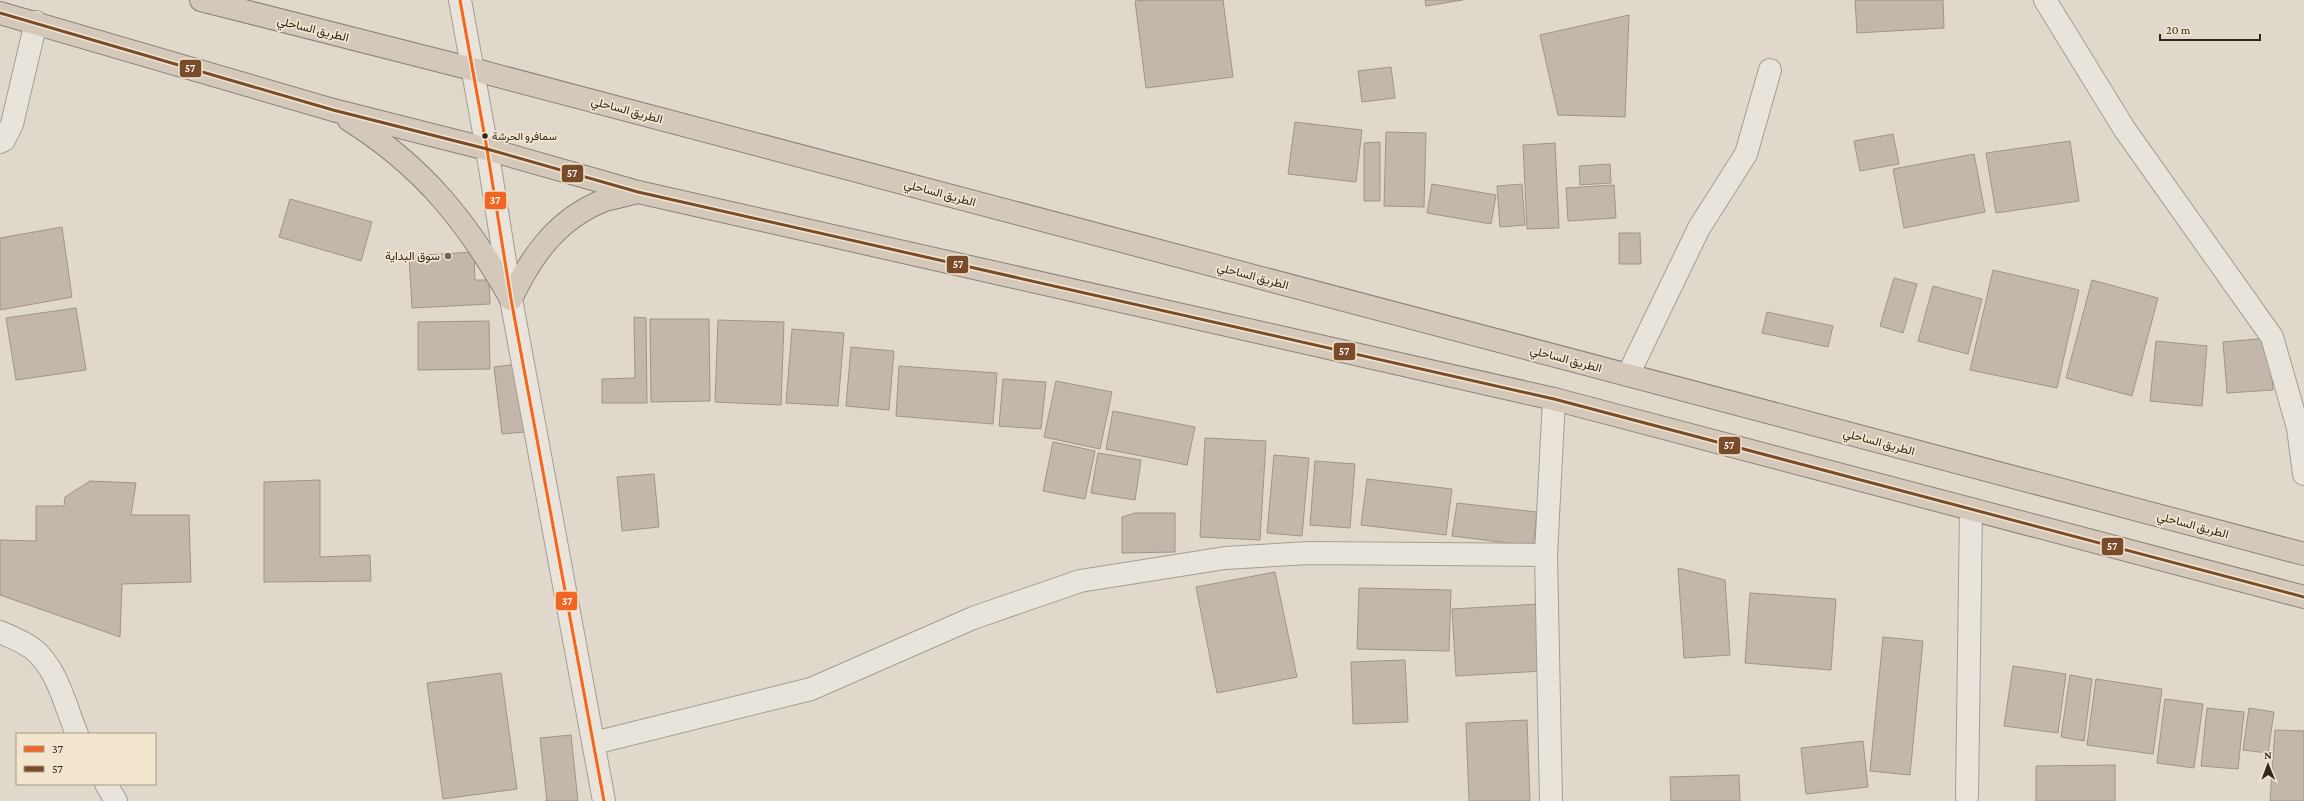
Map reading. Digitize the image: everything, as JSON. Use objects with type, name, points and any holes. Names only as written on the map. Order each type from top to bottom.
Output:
[{"type":"highway","name":"الطريق الساحلي","points":[[201,0],[472,69],[2304,554]]},
{"type":"highway","points":[[0,13],[36,22],[333,110],[487,149],[638,192],[1554,399],[2304,597]]},
{"type":"highway","points":[[333,110],[370,134],[405,160],[436,191],[465,225],[489,261],[511,300]]},
{"type":"highway","points":[[511,300],[525,268],[547,240],[563,226],[574,217],[604,201],[638,192]]},
{"type":"street","points":[[460,0],[487,149],[511,300],[604,801]]},
{"type":"street","points":[[2045,0],[2125,130],[2272,337],[2301,428],[2304,474]]},
{"type":"street","points":[[0,142],[4,140],[12,124],[36,22]]},
{"type":"street","points":[[1628,375],[1700,228],[1746,154],[1770,70]]},
{"type":"street","points":[[1550,801],[1546,555],[1554,399]]},
{"type":"street","points":[[1967,796],[1971,509]]},
{"type":"street","points":[[594,742],[811,689],[973,618],[1080,581],[1225,558],[1309,553],[1546,555]]},
{"type":"street","points":[[0,632],[32,648],[45,660],[57,681],[77,733]]},
{"type":"street","points":[[107,785],[116,801]]},
{"type":"building","points":[[1223,0],[1233,77],[1146,88],[1135,1]]},
{"type":"building","points":[[1425,0],[1463,0],[1426,6]]},
{"type":"building","points":[[1855,0],[1943,0],[1944,28],[1857,33]]},
{"type":"building","points":[[1629,15],[1625,117],[1558,115],[1540,35]]},
{"type":"building","points":[[1391,67],[1395,98],[1362,102],[1358,71]]},
{"type":"building","points":[[1295,122],[1362,130],[1356,182],[1288,174]]},
{"type":"building","points":[[1386,132],[1426,133],[1424,207],[1384,206]]},
{"type":"building","points":[[1893,134],[1899,164],[1860,171],[1854,141]]},
{"type":"building","points":[[2070,141],[2079,201],[1996,213],[1986,153]]},
{"type":"building","points":[[1380,142],[1380,201],[1364,201],[1364,143]]},
{"type":"building","points":[[1555,143],[1559,228],[1527,229],[1523,145]]},
{"type":"building","points":[[1974,154],[1985,212],[1904,228],[1893,169]]},
{"type":"building","points":[[1610,164],[1611,183],[1580,185],[1579,166]]},
{"type":"building","points":[[1432,184],[1496,195],[1491,224],[1427,213]]},
{"type":"building","points":[[1522,184],[1525,225],[1500,227],[1497,186]]},
{"type":"building","points":[[1614,185],[1616,218],[1568,221],[1566,188]]},
{"type":"building","points":[[290,199],[372,222],[361,261],[279,237]]},
{"type":"building","points":[[62,227],[72,297],[0,310],[0,238]]},
{"type":"building","points":[[1619,233],[1640,233],[1641,264],[1619,264]]},
{"type":"building","points":[[474,252],[475,280],[489,280],[490,304],[412,308],[409,256]]},
{"type":"building","points":[[1993,270],[2079,290],[2057,388],[1970,370]]},
{"type":"building","points":[[1894,278],[1917,284],[1903,333],[1880,326]]},
{"type":"building","points":[[2092,280],[2158,298],[2132,396],[2066,378]]},
{"type":"building","points":[[1933,286],[1982,299],[1968,354],[1918,341]]},
{"type":"building","points":[[76,308],[86,370],[16,380],[6,318]]},
{"type":"building","points":[[1767,312],[1833,326],[1828,347],[1762,333]]},
{"type":"building","points":[[634,317],[646,318],[647,403],[602,403],[602,379],[635,378]]},
{"type":"building","points":[[650,319],[709,319],[710,401],[651,402]]},
{"type":"building","points":[[718,320],[784,322],[781,405],[715,402]]},
{"type":"building","points":[[489,321],[490,369],[418,370],[418,322]]},
{"type":"building","points":[[792,329],[844,333],[838,406],[786,403]]},
{"type":"building","points":[[2269,338],[2273,390],[2227,393],[2223,342]]},
{"type":"building","points":[[2156,341],[2207,346],[2202,406],[2150,401]]},
{"type":"building","points":[[851,347],[894,351],[889,410],[846,406]]},
{"type":"building","points":[[518,364],[525,432],[502,434],[494,367]]},
{"type":"building","points":[[899,366],[997,373],[993,424],[896,416]]},
{"type":"building","points":[[1003,379],[1046,382],[1041,429],[999,426]]},
{"type":"building","points":[[1056,381],[1112,392],[1100,449],[1044,437]]},
{"type":"building","points":[[1113,411],[1195,427],[1187,465],[1106,449]]},
{"type":"building","points":[[1205,438],[1266,441],[1260,540],[1200,537]]},
{"type":"building","points":[[1053,442],[1095,451],[1085,499],[1043,491]]},
{"type":"building","points":[[1098,453],[1141,460],[1135,500],[1091,493]]},
{"type":"building","points":[[1274,455],[1309,458],[1302,536],[1267,533]]},
{"type":"building","points":[[1315,461],[1355,464],[1350,528],[1310,525]]},
{"type":"building","points":[[654,474],[659,527],[622,531],[617,477]]},
{"type":"building","points":[[1367,479],[1452,489],[1446,535],[1361,525]]},
{"type":"building","points":[[320,480],[320,557],[370,555],[371,581],[264,582],[264,482]]},
{"type":"building","points":[[90,481],[136,483],[131,515],[189,515],[191,582],[122,584],[120,637],[0,595],[0,540],[36,541],[36,506],[64,506],[65,497]]},
{"type":"building","points":[[1457,503],[1537,512],[1533,546],[1452,536]]},
{"type":"building","points":[[1135,513],[1175,513],[1175,552],[1122,553],[1122,517]]},
{"type":"building","points":[[1678,568],[1725,580],[1730,655],[1684,658]]},
{"type":"building","points":[[1275,572],[1297,677],[1217,693],[1196,587]]},
{"type":"building","points":[[1359,588],[1451,590],[1449,651],[1357,649]]},
{"type":"building","points":[[1750,593],[1836,599],[1831,670],[1745,663]]},
{"type":"building","points":[[1539,604],[1543,671],[1456,676],[1452,609]]},
{"type":"building","points":[[1883,637],[1923,641],[1910,775],[1870,771]]},
{"type":"building","points":[[1405,660],[1408,722],[1353,724],[1351,662]]},
{"type":"building","points":[[2013,666],[2066,674],[2058,733],[2004,726]]},
{"type":"building","points":[[501,673],[517,789],[443,799],[427,683]]},
{"type":"building","points":[[2070,675],[2092,679],[2084,741],[2061,737]]},
{"type":"building","points":[[2096,679],[2162,689],[2153,754],[2087,745]]},
{"type":"building","points":[[2165,699],[2203,704],[2194,768],[2157,763]]},
{"type":"building","points":[[2207,708],[2244,712],[2238,769],[2201,766]]},
{"type":"building","points":[[2249,708],[2274,712],[2268,753],[2243,750]]},
{"type":"building","points":[[1527,720],[1530,801],[1469,801],[1466,723]]},
{"type":"building","points":[[2275,730],[2304,731],[2304,801],[2270,801]]},
{"type":"building","points":[[571,735],[578,801],[547,801],[540,738]]},
{"type":"building","points":[[1863,741],[1868,787],[1806,794],[1801,748]]},
{"type":"building","points":[[2115,765],[2115,801],[2036,801],[2036,766]]},
{"type":"building","points":[[1739,775],[1740,801],[1671,801],[1670,777]]},
{"type":"transit line","name":"37","points":[[460,0],[487,149],[511,299],[604,801]]},
{"type":"transit line","name":"57","points":[[0,13],[333,110],[487,149],[638,192],[1554,399],[2304,597]]},
{"type":"place","name":"سمافرو الحرشة","points":[[485,136]]},
{"type":"place","name":"سوق البداية","points":[[448,256]]}]
